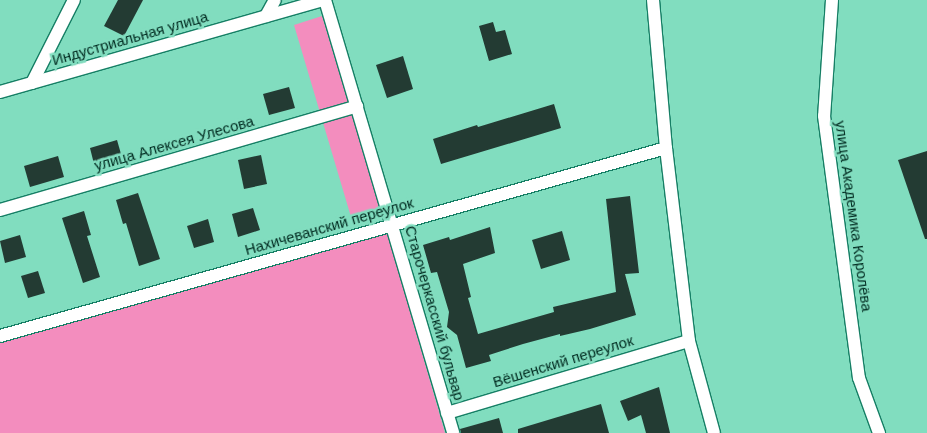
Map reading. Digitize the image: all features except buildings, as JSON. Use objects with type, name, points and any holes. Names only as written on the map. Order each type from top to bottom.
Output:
[{"type":"street","name":"Индустриальная улица","points":[[32,83],[74,0]]},
{"type":"street","points":[[266,16],[275,0]]},
{"type":"street","name":"Индустриальная улица","points":[[0,92],[324,0]]},
{"type":"street","name":"Старочеркасский бульвар","points":[[324,0],[453,433]]},
{"type":"street","points":[[652,0],[666,148],[689,341],[714,433]]},
{"type":"street","name":"улица Академика Королёва","points":[[832,0],[824,116],[859,378],[879,433]]},
{"type":"street","name":"улица Алексея Улесова","points":[[0,210],[357,106]]},
{"type":"street","name":"Нахичеванский переулок","points":[[0,336],[666,148]]},
{"type":"street","name":"Вёшенский переулок","points":[[447,413],[689,341]]},
{"type":"shaded area","points":[[322,16],[381,209],[351,217],[294,25]]},
{"type":"shaded area","points":[[387,232],[445,433],[0,433],[0,341]]}]
